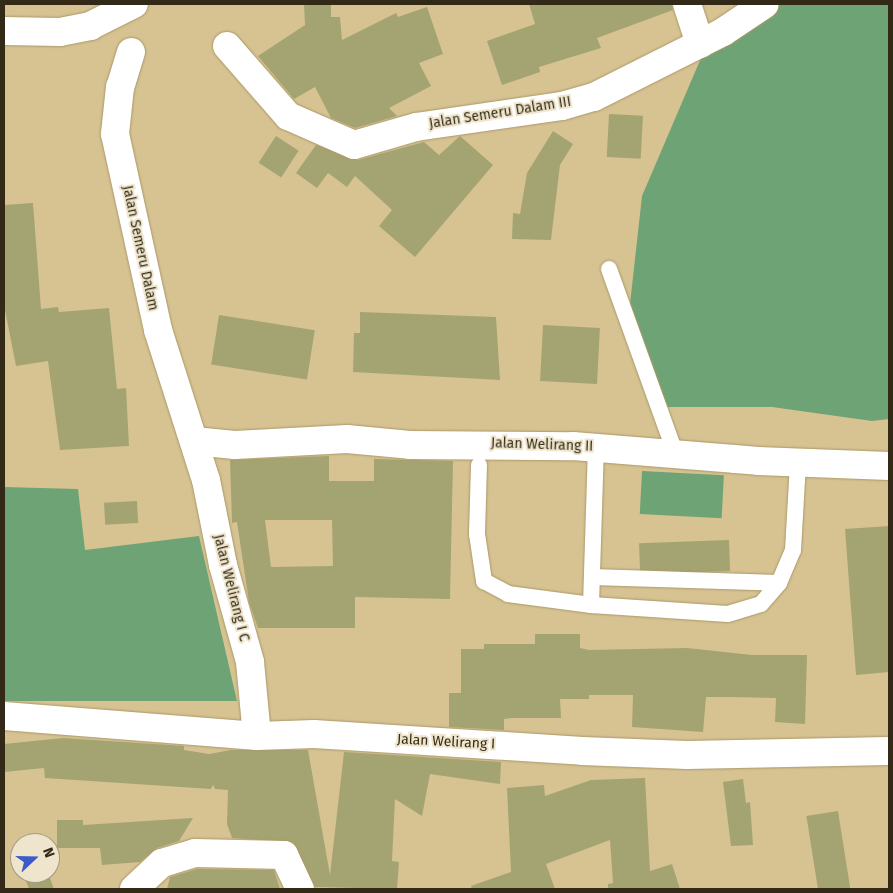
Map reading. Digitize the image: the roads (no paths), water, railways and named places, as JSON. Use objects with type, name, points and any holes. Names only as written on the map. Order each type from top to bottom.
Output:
[{"type":"street","points":[[688,4],[700,44]]},
{"type":"street","name":"Jalan Semeru Dalam III","points":[[227,46],[294,121],[354,145],[416,127],[562,106],[594,97],[700,44],[766,4]]},
{"type":"street","points":[[4,32],[60,32],[125,9]]},
{"type":"street","name":"Jalan Semeru Dalam","points":[[130,52],[117,102],[115,134],[158,330],[194,441]]},
{"type":"street","name":"Jalan Welirang II","points":[[194,441],[235,445],[347,439],[410,445],[596,447],[798,462],[889,466]]},
{"type":"street","name":"Jalan Welirang I C","points":[[194,441],[250,662],[257,736]]},
{"type":"street","name":"Jalan Welirang I","points":[[4,716],[257,736],[314,734],[687,755],[889,751]]},
{"type":"street","points":[[134,889],[162,863],[195,853],[284,855],[299,888]]},
{"type":"lane","points":[[609,269],[675,452]]},
{"type":"lane","points":[[591,605],[596,447]]},
{"type":"lane","points":[[479,465],[477,534],[484,581],[508,594],[591,605],[728,614],[761,604],[779,583],[794,550],[798,462]]},
{"type":"lane","points":[[592,577],[779,583]]}]
